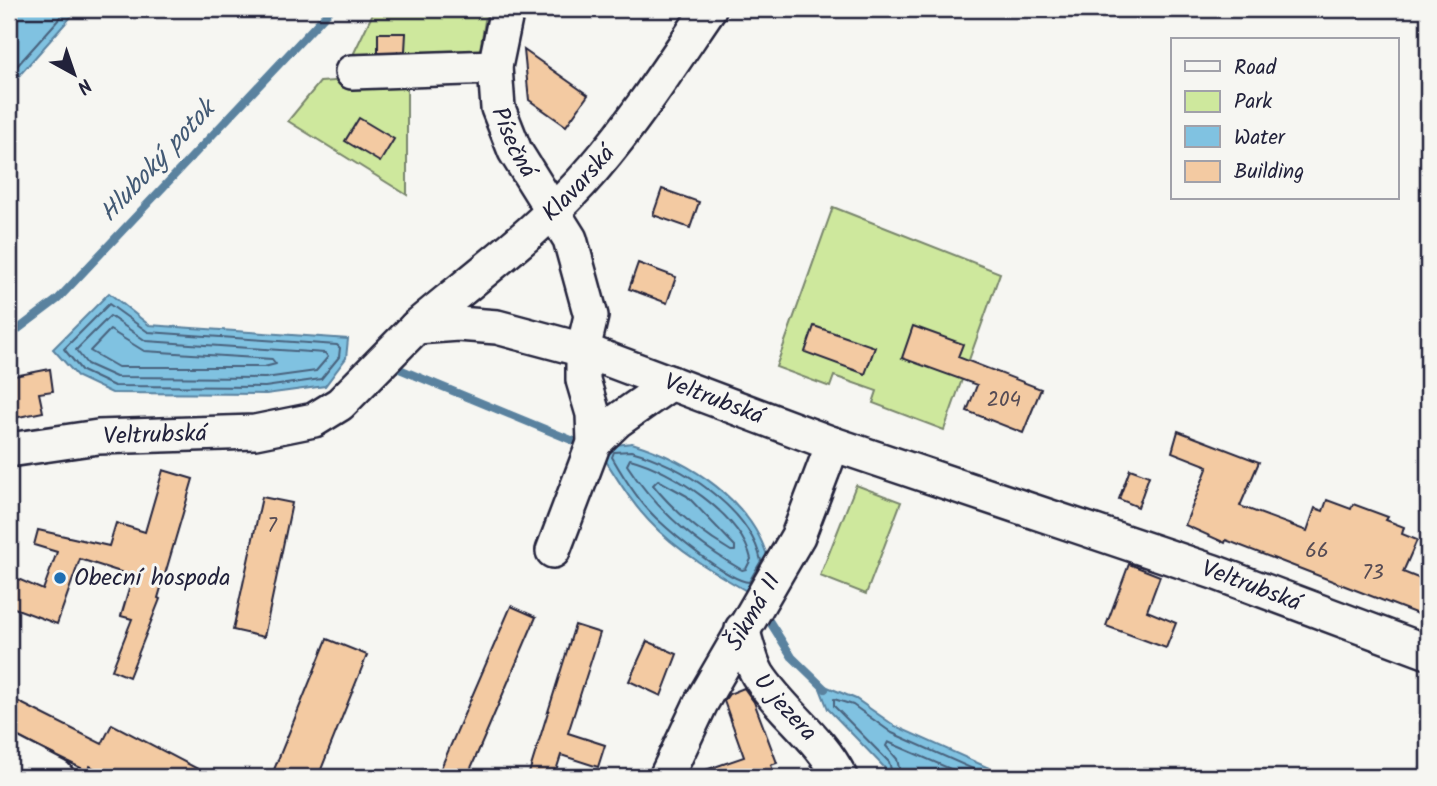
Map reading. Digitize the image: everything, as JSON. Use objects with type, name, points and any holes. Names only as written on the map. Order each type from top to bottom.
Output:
[{"type":"street","name":"Písečná","points":[[507,9],[495,67],[498,108],[511,140],[552,213],[570,239],[591,316],[583,350]]},
{"type":"street","name":"Klavarská","points":[[416,327],[552,213],[628,126],[709,9]]},
{"type":"street","points":[[352,72],[495,67]]},
{"type":"street","name":"Veltrubská","points":[[9,450],[98,437],[255,432],[314,420],[340,404],[416,327],[458,324],[497,327],[583,350],[833,444],[1214,572],[1428,652]]},
{"type":"street","points":[[553,551],[594,443],[593,414],[583,380],[583,350]]},
{"type":"street","points":[[594,443],[617,421],[671,383]]},
{"type":"street","name":"Šikmá II","points":[[666,777],[701,703],[798,536],[833,444]]},
{"type":"street","name":"U jezera","points":[[742,629],[756,672],[781,706],[824,752],[840,777]]},
{"type":"street","points":[[9,752],[57,777]]},
{"type":"green space","points":[[375,9],[487,9],[479,56],[352,57]]},
{"type":"green space","points":[[407,76],[407,195],[288,121],[320,82]]},
{"type":"green space","points":[[833,207],[1000,273],[944,430],[873,403],[877,391],[834,376],[830,387],[776,367]]},
{"type":"green space","points":[[856,485],[901,502],[866,594],[820,576]]},
{"type":"water","points":[[9,9],[78,9],[9,87]]},
{"type":"water","points":[[109,293],[149,325],[348,339],[346,358],[325,386],[266,394],[112,393],[78,377],[53,349]]},
{"type":"water","points":[[632,443],[697,472],[734,502],[749,520],[761,540],[769,562],[750,593],[684,552],[660,532],[636,505],[602,455],[608,446]]},
{"type":"water","points":[[818,683],[856,699],[895,726],[1009,777],[886,777],[884,767],[828,709]]},
{"type":"building","points":[[378,33],[406,33],[405,51],[378,52]]},
{"type":"building","points":[[524,50],[588,95],[566,126],[529,100]]},
{"type":"building","points":[[359,118],[394,139],[380,162],[345,141]]},
{"type":"building","points":[[662,189],[699,202],[690,228],[653,215]]},
{"type":"building","points":[[638,263],[676,277],[667,303],[629,289]]},
{"type":"building","points":[[814,326],[875,347],[865,374],[805,352]]},
{"type":"building","points":[[913,326],[963,344],[958,357],[1041,389],[1023,433],[967,411],[977,385],[902,358]]},
{"type":"building","points":[[50,369],[53,391],[39,393],[43,412],[9,419],[9,377]]},
{"type":"building","points":[[1178,431],[1259,462],[1240,506],[1307,531],[1315,508],[1323,511],[1327,500],[1351,509],[1353,504],[1388,517],[1386,520],[1404,527],[1402,534],[1417,540],[1403,572],[1428,582],[1428,618],[1226,540],[1225,543],[1185,525],[1208,466],[1172,452]]},
{"type":"building","points":[[1130,469],[1149,476],[1138,507],[1119,499]]},
{"type":"building","points":[[163,470],[193,479],[158,598],[160,599],[129,677],[112,670],[132,619],[121,616],[133,576],[80,559],[57,624],[9,606],[9,575],[43,590],[57,552],[34,545],[38,530],[109,546],[116,523],[145,532]]},
{"type":"building","points":[[262,497],[292,503],[264,637],[233,630]]},
{"type":"building","points":[[1129,564],[1160,576],[1147,611],[1176,623],[1166,648],[1106,626]]},
{"type":"building","points":[[511,606],[536,617],[478,752],[467,777],[437,777]]},
{"type":"building","points":[[575,625],[600,633],[568,733],[605,745],[598,767],[561,755],[554,777],[542,777],[529,773]]},
{"type":"building","points":[[327,639],[367,655],[318,777],[271,777]]},
{"type":"building","points":[[647,641],[677,654],[661,696],[629,681]]},
{"type":"building","points":[[744,688],[754,702],[777,763],[771,765],[775,777],[695,777],[694,774],[744,757],[724,701],[729,694]]},
{"type":"building","points":[[9,697],[102,744],[112,724],[213,777],[111,777],[90,766],[87,771],[9,733]]},
{"type":"waterway","name":"Hluboký potok","points":[[9,336],[58,299],[331,9]]},
{"type":"waterway","points":[[397,368],[581,444]]},
{"type":"waterway","points":[[768,619],[792,657],[825,689]]},
{"type":"place","name":"Obecní hospoda","points":[[60,578]]}]
